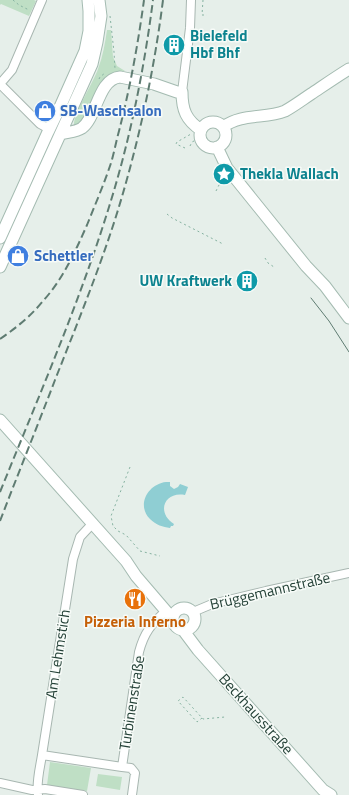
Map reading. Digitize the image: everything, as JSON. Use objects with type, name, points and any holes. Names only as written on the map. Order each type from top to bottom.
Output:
[{"type":"street","points":[[42,0],[12,70],[0,84],[40,124],[61,134],[76,131],[85,125],[103,90],[115,77],[154,84],[177,92],[182,92]]},
{"type":"street","points":[[0,238],[85,51],[89,31],[88,0]]},
{"type":"street","points":[[0,267],[92,64],[101,16],[99,0]]},
{"type":"street","points":[[191,0],[190,28],[182,92],[182,106],[190,121],[201,134],[202,141],[207,146],[217,147],[224,141],[225,136],[223,128],[216,122],[206,124],[201,134]]},
{"type":"street","points":[[223,128],[246,117],[284,111],[349,69]]},
{"type":"street","points":[[217,147],[227,168],[306,266],[328,290],[349,318]]},
{"type":"street","points":[[18,197],[23,201],[21,210],[23,215]]},
{"type":"street","points":[[0,420],[93,523],[126,561],[136,576],[171,613],[175,626],[178,629],[187,629],[194,624],[195,619],[193,612],[187,608],[171,613]]},
{"type":"street","name":"Am Lehmstich","points":[[38,793],[42,755],[73,559],[80,537],[93,523]]},
{"type":"street","name":"Brüggemannstraße","points":[[193,612],[204,606],[212,604],[349,573]]},
{"type":"street","name":"Turbinenstraße","points":[[132,795],[135,773],[131,768],[122,767],[141,644],[152,623],[171,613]]},
{"type":"street","name":"Beckhausstraße","points":[[187,629],[198,650],[323,790],[331,795]]},
{"type":"street","name":"Beckhausstraße","points":[[187,629],[195,635],[203,646],[328,785],[334,795]]},
{"type":"street","points":[[42,755],[122,767]]},
{"type":"street","points":[[0,783],[32,790],[38,793],[45,789],[83,795]]},
{"type":"path","points":[[13,0],[18,5],[36,14]]},
{"type":"path","points":[[203,0],[202,15],[207,15]]},
{"type":"path","points":[[109,10],[115,70]]},
{"type":"path","points":[[190,146],[192,142],[201,134]]},
{"type":"path","points":[[185,148],[176,144],[177,142],[201,134]]},
{"type":"path","points":[[216,191],[222,179]]},
{"type":"path","points":[[167,214],[223,244]]},
{"type":"path","points":[[265,258],[268,263],[274,267]]},
{"type":"path","points":[[130,467],[111,516],[113,526],[118,531],[126,535],[140,551],[160,556]]},
{"type":"path","points":[[202,718],[197,722],[178,701],[183,697],[202,718],[225,717]]},
{"type":"green space","points":[[0,0],[36,1],[29,16],[1,4],[0,5]]},
{"type":"green space","points":[[107,30],[111,30],[113,57],[117,66],[125,71],[121,71],[116,74],[86,119],[76,126],[74,125],[75,120],[80,106],[100,64]]},
{"type":"green space","points":[[50,762],[91,768],[87,791],[47,785]]},
{"type":"green space","points":[[98,774],[122,777],[120,790],[96,786]]},
{"type":"water","points":[[166,482],[170,482],[170,486],[174,489],[180,484],[188,487],[185,495],[172,496],[165,504],[165,514],[174,524],[170,528],[152,521],[144,508],[144,502],[149,491]]},
{"type":"tram line","points":[[311,298],[329,321],[349,352]]},
{"type":"railway","points":[[0,339],[28,317],[57,284],[87,225],[111,163],[130,82],[144,0]]},
{"type":"railway","points":[[0,492],[85,279],[117,182],[136,105],[153,0]]},
{"type":"railway","points":[[0,521],[88,296],[118,210],[133,158],[145,106],[163,0]]},
{"type":"place","name":"Bielefeld Hbf Bhf","points":[[174,45]]},
{"type":"place","name":"SB-Waschsalon","points":[[45,111]]},
{"type":"place","name":"Thekla Wallach","points":[[224,174]]},
{"type":"place","name":"Schettler","points":[[18,256]]},
{"type":"place","name":"UW Kraftwerk","points":[[247,281]]},
{"type":"place","name":"Pizzeria Inferno","points":[[135,599]]}]
